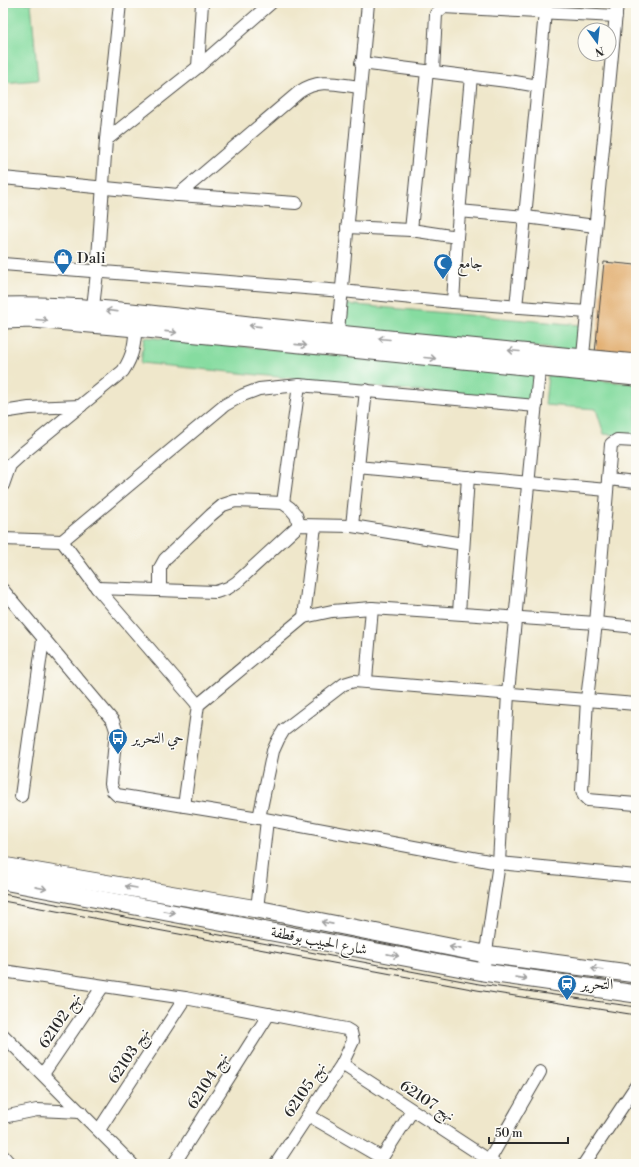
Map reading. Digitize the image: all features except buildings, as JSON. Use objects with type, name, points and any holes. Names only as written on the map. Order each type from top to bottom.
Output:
[{"type":"main road","points":[[3,306],[41,305],[92,316],[136,321],[582,365],[636,377]]},
{"type":"main road","points":[[3,320],[92,316]]},
{"type":"main road","points":[[582,365],[636,363]]},
{"type":"main road","name":"شارع الحبيب بوقطفة","points":[[3,866],[257,909],[485,954],[636,974]]},
{"type":"main road","name":"شارع الحبيب بوقطفة","points":[[3,881],[483,972],[636,994]]},
{"type":"street","points":[[92,316],[97,272],[106,140],[120,3]]},
{"type":"street","points":[[198,67],[202,3]]},
{"type":"street","points":[[106,140],[198,67],[271,3]]},
{"type":"street","points":[[337,341],[361,63],[368,3]]},
{"type":"street","points":[[582,365],[617,3]]},
{"type":"street","points":[[411,230],[436,14],[439,10],[444,7],[616,16]]},
{"type":"street","points":[[516,307],[545,12]]},
{"type":"street","points":[[361,63],[471,76],[538,86]]},
{"type":"street","points":[[454,302],[457,237],[471,76]]},
{"type":"street","points":[[178,195],[310,84],[321,82],[359,86]]},
{"type":"street","points":[[3,178],[178,195],[296,203]]},
{"type":"street","points":[[459,211],[526,217],[595,226]]},
{"type":"street","points":[[347,227],[411,230],[457,237]]},
{"type":"street","points":[[3,264],[587,312]]},
{"type":"street","points":[[3,485],[10,465],[124,371],[131,360],[135,347],[136,321]]},
{"type":"street","points":[[483,972],[499,863],[508,693],[540,361]]},
{"type":"street","points":[[3,539],[62,541],[226,405],[243,394],[259,389],[300,385],[536,406]]},
{"type":"street","points":[[283,503],[300,385]]},
{"type":"street","points":[[352,526],[366,390]]},
{"type":"street","points":[[3,412],[29,408],[81,406]]},
{"type":"street","points":[[636,441],[617,440],[611,444],[596,623],[586,699],[582,790],[584,796],[588,800],[636,804]]},
{"type":"street","points":[[357,467],[528,483],[608,484],[636,482]]},
{"type":"street","points":[[459,613],[468,477]]},
{"type":"street","points":[[160,589],[160,568],[165,558],[211,515],[224,505],[235,501],[283,503],[296,515],[299,525]]},
{"type":"street","points":[[97,588],[216,592],[228,588],[299,525],[352,526],[463,544]]},
{"type":"street","points":[[304,617],[315,526]]},
{"type":"street","points":[[62,541],[97,588],[198,704]]},
{"type":"street","points":[[3,590],[113,721],[116,730],[111,784],[113,791],[117,795],[263,819],[499,863],[636,876]]},
{"type":"street","points":[[184,806],[198,704],[304,617],[332,611],[372,608],[459,613],[636,627]]},
{"type":"street","points":[[366,680],[372,608]]},
{"type":"street","points":[[21,796],[44,640]]},
{"type":"street","points":[[257,909],[263,819],[273,751],[284,730],[344,684],[366,680],[636,704]]},
{"type":"street","points":[[3,971],[185,998],[269,1014]]},
{"type":"street","name":"نهج 62102","points":[[43,1074],[103,986]]},
{"type":"street","name":"نهج 62103","points":[[99,1130],[185,998]]},
{"type":"street","name":"نهج 62105","points":[[269,1014],[346,1029],[351,1032],[354,1041],[342,1064],[276,1164]]},
{"type":"street","name":"نهج 62104","points":[[174,1164],[269,1014]]},
{"type":"street","points":[[3,1035],[132,1164]]},
{"type":"street","name":"نهج 62107","points":[[342,1064],[490,1163]]},
{"type":"street","points":[[490,1163],[540,1072]]},
{"type":"street","points":[[584,1164],[636,1086]]},
{"type":"street","points":[[3,1117],[37,1110],[81,1112]]},
{"type":"street","points":[[308,1114],[380,1161],[412,1111]]},
{"type":"street","points":[[3,1156],[10,1164]]},
{"type":"green space","points":[[3,3],[31,3],[38,80],[3,83]]},
{"type":"green space","points":[[345,304],[580,325],[577,351],[343,330]]},
{"type":"green space","points":[[144,337],[534,374],[533,403],[141,363]]},
{"type":"green space","points":[[548,375],[636,384],[636,437],[604,434],[596,409],[545,405]]},
{"type":"tram line","points":[[3,894],[479,984],[636,1007]]},
{"type":"tram line","points":[[3,901],[477,990],[636,1015]]},
{"type":"place","name":"Dali","points":[[63,275]]},
{"type":"place","name":"جامع","points":[[443,280]]},
{"type":"place","name":"حي التحرير","points":[[118,755]]},
{"type":"place","name":"التحرير","points":[[567,1001]]}]
